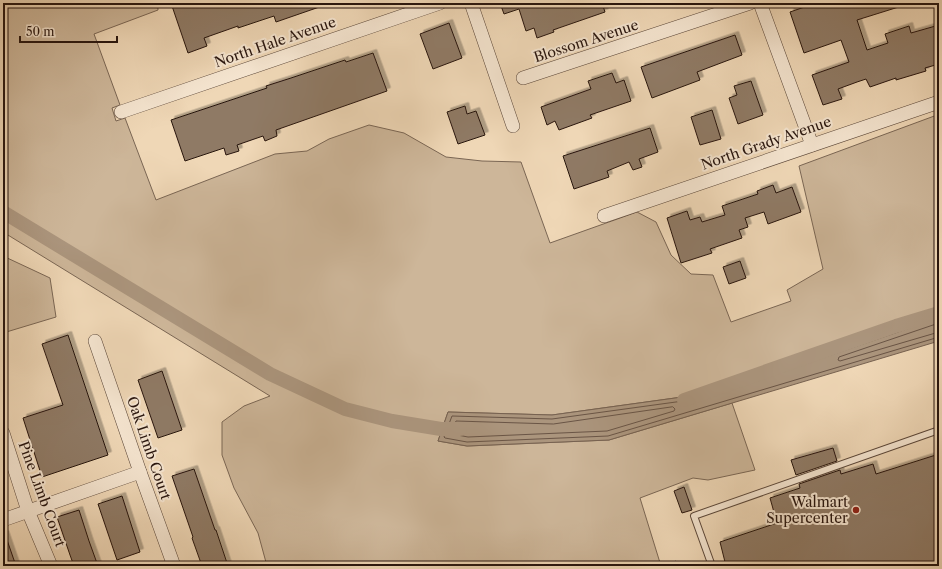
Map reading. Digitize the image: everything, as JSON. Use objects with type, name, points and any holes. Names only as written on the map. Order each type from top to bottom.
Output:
[{"type":"street","name":"North Hale Avenue","points":[[121,112],[440,3]]},
{"type":"street","points":[[470,3],[513,126]]},
{"type":"street","name":"Blossom Avenue","points":[[523,78],[750,3]]},
{"type":"street","points":[[760,3],[812,145]]},
{"type":"street","name":"North Grady Avenue","points":[[604,216],[939,102]]},
{"type":"street","name":"Oak Limb Court","points":[[95,340],[174,566]]},
{"type":"street","name":"Pine Limb Court","points":[[3,433],[28,511],[51,566]]},
{"type":"street","points":[[3,520],[140,472]]},
{"type":"lane","points":[[712,566],[694,516],[939,430]]},
{"type":"shaded area","points":[[3,3],[141,3],[158,8],[158,10],[94,34],[120,105],[112,108],[116,121],[125,118],[156,200],[275,154],[307,151],[329,139],[369,125],[404,133],[446,157],[482,161],[521,162],[550,243],[637,212],[656,222],[671,255],[691,274],[713,275],[731,322],[791,301],[787,290],[823,269],[799,166],[937,115],[939,123],[939,313],[704,394],[552,415],[448,412],[438,441],[467,446],[609,440],[732,403],[755,470],[708,480],[693,478],[640,498],[661,566],[267,566],[258,533],[234,488],[222,455],[222,422],[244,406],[270,396],[3,232]]},
{"type":"shaded area","points":[[3,256],[50,278],[56,317],[3,333]]},
{"type":"shaded area","points":[[676,561],[678,566],[661,566]]},
{"type":"water","points":[[939,313],[939,341],[609,440],[467,446],[438,441],[448,412],[552,415],[704,394]]},
{"type":"building","points":[[171,3],[182,3],[183,6],[192,3],[328,4],[276,22],[274,16],[238,28],[238,26],[204,38],[207,46],[188,53]]},
{"type":"building","points":[[500,3],[602,3],[605,12],[553,30],[554,32],[537,38],[534,28],[526,31],[519,9],[504,14]]},
{"type":"building","points":[[816,3],[817,6],[827,3],[904,3],[905,5],[857,20],[867,50],[888,43],[885,34],[909,26],[911,33],[939,25],[939,64],[925,68],[926,71],[896,80],[896,78],[870,87],[866,79],[857,82],[838,89],[842,99],[823,105],[812,75],[849,62],[841,40],[804,53],[790,12]]},
{"type":"building","points":[[449,23],[462,58],[433,69],[420,34]]},
{"type":"building","points":[[735,35],[742,55],[697,72],[700,80],[652,98],[641,67]]},
{"type":"building","points":[[373,53],[387,91],[276,130],[277,136],[265,141],[263,136],[237,145],[239,151],[226,155],[224,148],[185,161],[171,120],[267,88],[266,86],[345,60],[346,62]]},
{"type":"building","points":[[612,73],[616,83],[624,80],[631,101],[590,115],[592,118],[559,130],[555,121],[547,125],[541,107],[591,89],[588,81]]},
{"type":"building","points":[[751,81],[763,115],[738,124],[729,98],[737,95],[734,86]]},
{"type":"building","points":[[465,106],[467,114],[476,111],[485,135],[458,144],[447,112]]},
{"type":"building","points":[[712,110],[721,139],[700,145],[691,117]]},
{"type":"building","points":[[650,128],[658,152],[639,159],[642,167],[633,170],[629,162],[607,171],[609,177],[574,189],[563,156]]},
{"type":"building","points":[[773,185],[776,193],[792,187],[801,212],[768,224],[764,212],[745,218],[748,227],[739,230],[742,238],[710,249],[712,253],[681,263],[667,218],[687,211],[690,220],[700,217],[702,222],[725,215],[722,206],[758,194],[757,191]]},
{"type":"building","points":[[740,261],[746,278],[729,284],[723,267]]},
{"type":"building","points":[[68,335],[108,455],[42,477],[23,418],[63,405],[42,344]]},
{"type":"building","points":[[162,371],[182,430],[158,438],[138,380]]},
{"type":"building","points":[[833,448],[837,461],[796,475],[791,460]]},
{"type":"building","name":"Walmart Supercenter","points":[[939,454],[939,566],[726,566],[720,542],[777,523],[770,498],[800,488],[799,484],[840,470],[841,474],[873,464],[876,474]]},
{"type":"building","points":[[194,469],[228,566],[202,566],[192,538],[193,537],[172,476]]},
{"type":"building","points":[[684,487],[692,510],[682,513],[674,491]]},
{"type":"building","points":[[122,496],[140,552],[117,560],[98,504]]},
{"type":"building","points":[[79,510],[98,566],[74,566],[57,517]]},
{"type":"building","points":[[3,534],[5,534],[16,566],[3,566]]},
{"type":"waterway","points":[[3,212],[270,374],[345,409],[392,421],[441,429],[460,429]]},
{"type":"waterway","points":[[684,400],[896,326],[939,313]]},
{"type":"place","name":"Walmart Supercenter","points":[[856,510]]}]
